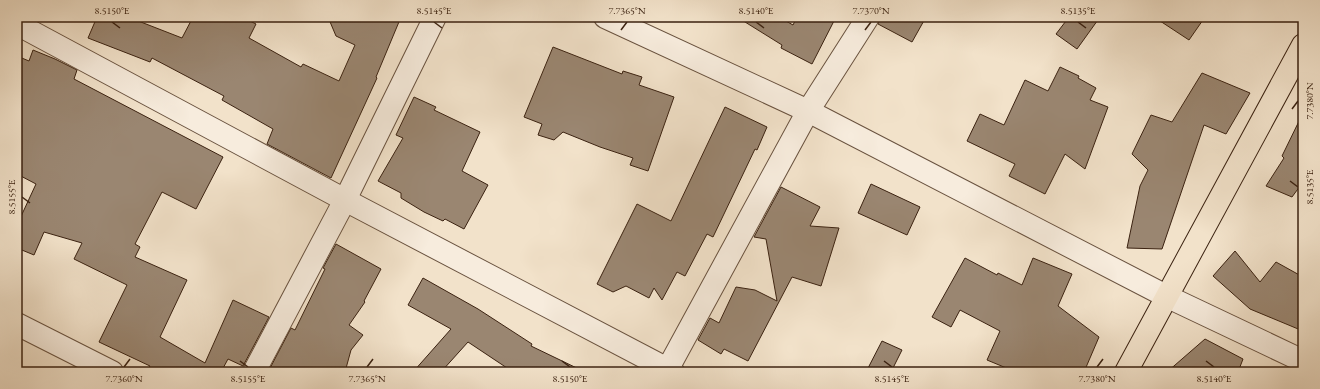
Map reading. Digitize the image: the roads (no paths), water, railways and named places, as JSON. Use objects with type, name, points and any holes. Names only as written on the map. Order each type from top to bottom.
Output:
[{"type":"main road","points":[[1126,372],[1303,45]]},
{"type":"street","points":[[254,372],[345,200],[435,17]]},
{"type":"street","points":[[606,17],[808,111],[1166,296],[1303,361]]},
{"type":"street","points":[[17,24],[345,200],[669,371],[808,111],[868,17]]},
{"type":"street","points":[[17,324],[112,372]]}]
